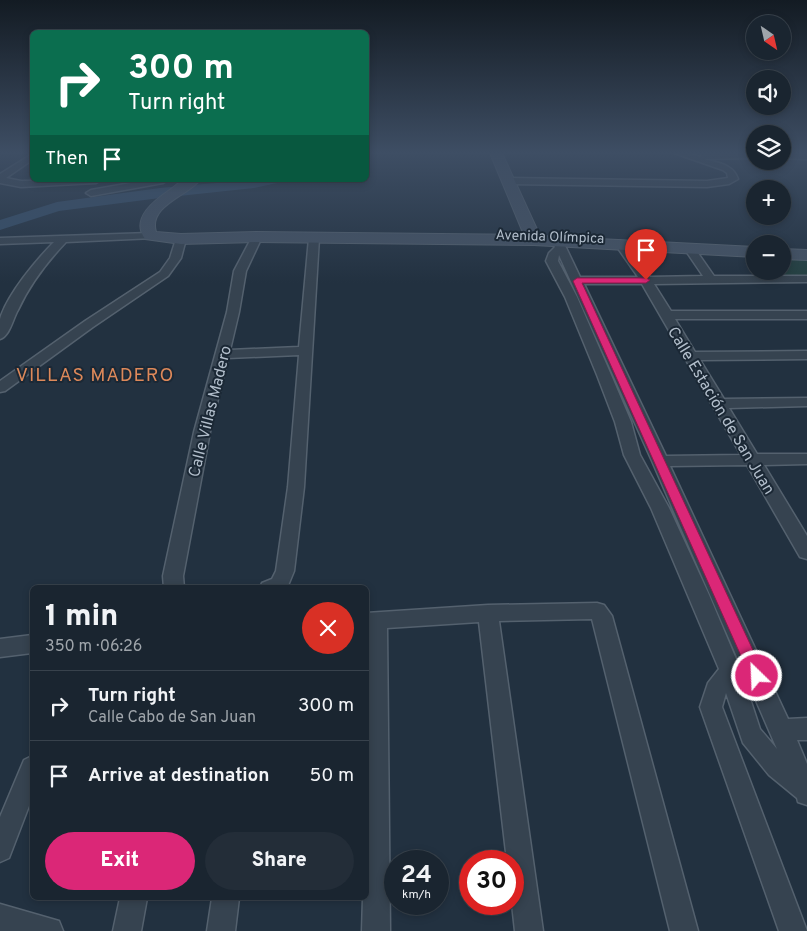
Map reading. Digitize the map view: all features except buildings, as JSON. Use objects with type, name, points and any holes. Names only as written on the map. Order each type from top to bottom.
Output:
[{"type":"street","points":[[0,241],[150,236],[146,224],[155,206],[168,196]]},
{"type":"street","points":[[516,196],[533,237]]},
{"type":"street","name":"Avenida Olímpica","points":[[150,236],[181,239],[256,237],[533,237],[558,241],[746,251]]},
{"type":"street","name":"Calle Villas Madero","points":[[174,585],[173,576],[202,432],[233,312],[240,270],[256,237]]},
{"type":"street","points":[[276,585],[279,584],[285,571],[296,487],[314,238]]},
{"type":"street","points":[[0,335],[6,311],[41,261],[63,239]]},
{"type":"street","points":[[0,388],[89,324],[164,274],[180,251],[181,239]]},
{"type":"street","points":[[558,241],[660,461],[781,730],[806,791]]},
{"type":"street","points":[[558,241],[552,261],[571,297],[607,383],[623,422],[632,455],[660,508],[730,671],[751,735],[777,767],[806,791]]},
{"type":"street","name":"Avenida Olímpica","points":[[558,241],[746,246]]},
{"type":"street","name":"Calle Estación de San Juan","points":[[620,244],[646,280],[752,460],[800,530],[807,552]]},
{"type":"street","points":[[689,248],[711,280]]},
{"type":"street","points":[[791,249],[807,250]]},
{"type":"street","points":[[791,254],[807,255]]},
{"type":"street","points":[[577,281],[711,280],[746,277]]},
{"type":"street","points":[[791,277],[807,279]]},
{"type":"street","points":[[665,315],[807,315]]},
{"type":"street","points":[[223,354],[307,351]]},
{"type":"street","points":[[690,356],[807,355]]},
{"type":"street","points":[[719,404],[807,402]]},
{"type":"street","points":[[660,461],[807,459]]},
{"type":"street","points":[[376,931],[372,621],[488,613],[590,610],[597,611],[602,616],[684,931]]},
{"type":"street","points":[[488,613],[529,931]]},
{"type":"street","points":[[0,648],[30,644]]},
{"type":"street","points":[[730,671],[716,690],[711,707],[793,931]]},
{"type":"street","points":[[781,730],[807,729]]},
{"type":"street","points":[[0,849],[30,773]]},
{"type":"street","points":[[127,931],[134,900]]},
{"type":"street","points":[[221,931],[226,900]]},
{"type":"street","points":[[0,918],[49,931]]},
{"type":"green space","points":[[791,256],[807,257],[807,278],[791,277]]},
{"type":"waterway","points":[[0,225],[57,207],[135,196]]},
{"type":"district","name":"VILLAS MADERO","points":[[95,374]]},
{"type":"route","points":[[646,280],[577,281],[757,676]]}]
